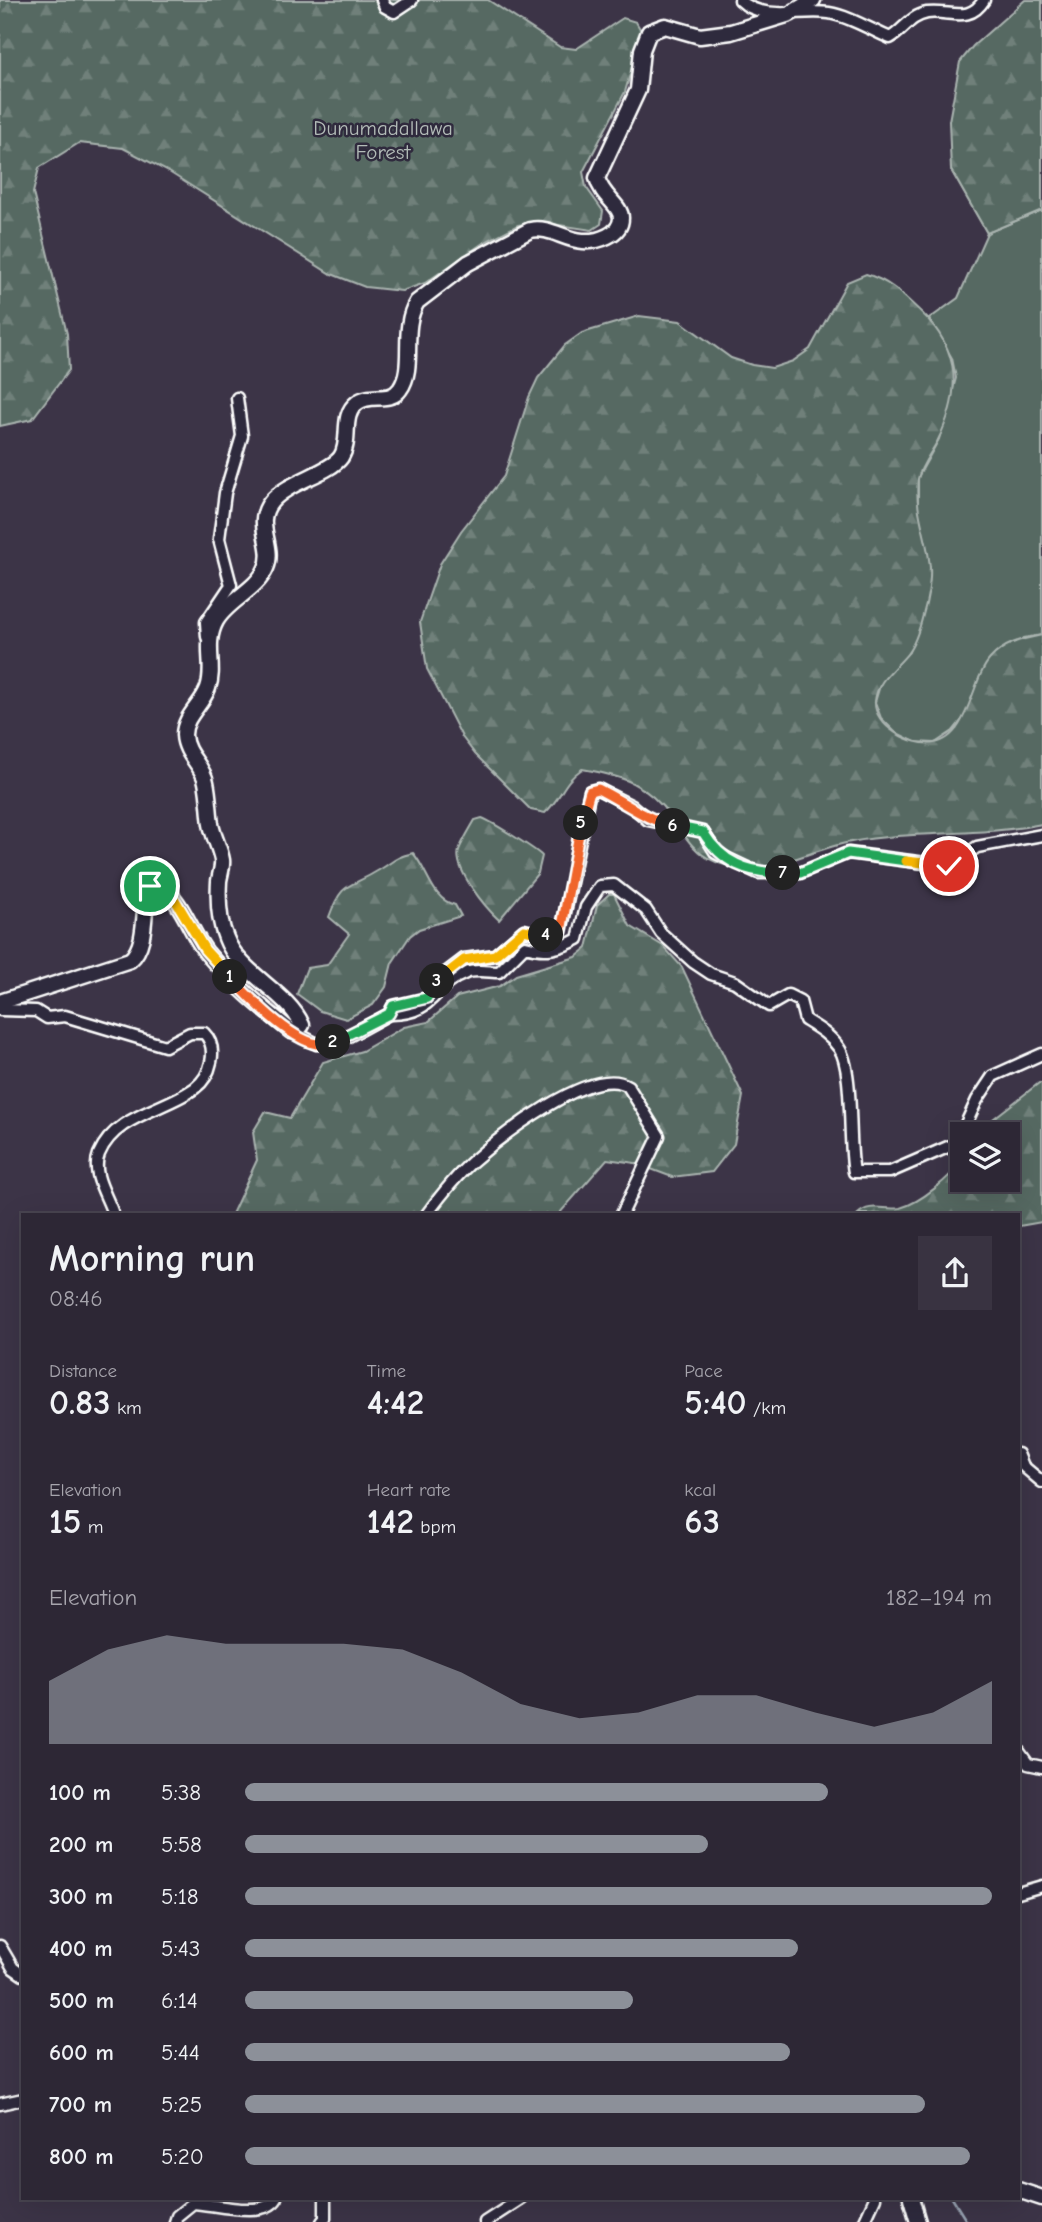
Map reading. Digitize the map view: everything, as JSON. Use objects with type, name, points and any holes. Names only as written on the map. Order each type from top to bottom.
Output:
[{"type":"street","points":[[382,0],[385,7],[394,12],[412,0]]},
{"type":"street","points":[[740,0],[749,8],[790,14],[831,13],[890,38],[900,32],[908,21],[928,13],[960,16],[978,10],[984,0]]},
{"type":"street","points":[[208,641],[216,619],[265,572],[269,561],[262,525],[270,503],[283,491],[340,459],[345,449],[349,412],[355,404],[364,398],[391,397],[403,384],[408,327],[417,302],[468,263],[530,230],[541,228],[583,241],[610,236],[618,229],[621,220],[619,208],[601,192],[597,178],[638,90],[642,50],[649,33],[665,26],[700,36],[731,32],[790,14],[813,0]]},
{"type":"street","points":[[237,398],[242,436],[225,493],[219,539],[231,585],[206,622],[208,688],[188,719],[184,734],[187,751],[206,779],[211,827],[222,861],[220,908],[226,939],[236,955],[300,1019],[302,1025],[298,1030],[291,1031]]},
{"type":"street","points":[[389,1014],[393,1006],[427,998],[439,978],[464,960],[495,955],[524,930],[545,935],[561,932],[590,791],[598,789],[632,806],[648,820],[703,832],[716,853],[758,873],[800,873],[848,853],[949,866],[977,847],[1042,835]]},
{"type":"street","points":[[0,1002],[130,960],[138,953],[141,944],[147,891],[150,886],[160,885],[178,904],[205,950],[251,999],[291,1031],[317,1044],[340,1041],[389,1014],[400,1014],[427,1006],[443,987],[467,972],[499,972],[525,946],[538,950],[562,948],[579,939],[586,907],[600,886],[614,885],[646,910],[661,933],[693,962],[711,974],[735,982],[769,1006],[788,995],[800,1001],[805,1020],[834,1042],[840,1050],[846,1070],[854,1172],[890,1172],[957,1143],[977,1100],[993,1076],[1042,1054]]},
{"type":"street","points":[[0,1010],[36,1010],[47,1018],[65,1016],[165,1046],[190,1033],[204,1033],[211,1040],[213,1051],[205,1080],[193,1090],[122,1126],[99,1153],[96,1172],[113,1213]]},
{"type":"street","points":[[428,1213],[447,1187],[473,1160],[520,1125],[573,1091],[622,1082],[635,1097],[659,1136],[622,1213]]},
{"type":"street","points":[[1020,1459],[1023,1466],[1042,1482]]},
{"type":"street","points":[[1020,1753],[1028,1764],[1042,1767]]},
{"type":"street","points":[[1020,1892],[1042,1886]]},
{"type":"street","points":[[0,1946],[13,1968],[21,1974]]},
{"type":"street","points":[[0,2104],[21,2099]]},
{"type":"street","points":[[1020,2191],[1042,2198]]},
{"type":"street","points":[[176,2222],[177,2216],[194,2203],[244,2209],[266,2207],[275,2200]]},
{"type":"street","points":[[322,2222],[325,2218],[325,2200]]},
{"type":"street","points":[[485,2222],[519,2200]]},
{"type":"street","points":[[864,2222],[874,2200]]},
{"type":"street","points":[[912,2200],[919,2217],[918,2222]]},
{"type":"green space","name":"Dunumadallawa Forest","points":[[0,0],[488,0],[560,47],[576,49],[623,18],[636,22],[642,32],[625,92],[583,172],[586,187],[603,211],[601,224],[592,230],[539,222],[518,225],[483,243],[425,283],[402,291],[365,287],[329,273],[169,172],[123,148],[79,143],[39,168],[33,193],[67,334],[69,370],[32,419],[0,426]]},
{"type":"green space","points":[[1025,0],[1042,0],[1042,210],[987,233],[951,170],[949,121],[960,62],[973,46]]},
{"type":"green space","points":[[1042,210],[1042,635],[1024,638],[980,676],[966,715],[953,731],[935,743],[915,742],[895,732],[881,718],[875,702],[881,682],[909,652],[930,568],[918,518],[918,477],[939,439],[956,378],[952,358],[929,319],[958,298],[987,233]]},
{"type":"green space","points":[[866,274],[896,289],[921,312],[944,342],[953,374],[953,390],[945,424],[918,479],[918,503],[930,568],[926,604],[919,630],[907,654],[879,687],[875,701],[876,710],[887,726],[905,738],[925,743],[946,739],[962,720],[990,659],[1007,645],[1042,635],[1042,824],[994,831],[875,838],[839,845],[766,867],[748,869],[716,862],[700,853],[653,797],[622,778],[582,769],[570,779],[545,813],[531,810],[475,754],[462,737],[427,669],[420,622],[440,564],[461,531],[504,476],[529,397],[538,378],[565,345],[582,333],[639,316],[680,321],[731,358],[772,368],[793,361],[810,349],[847,282]]},
{"type":"green space","points":[[482,818],[542,856],[538,873],[499,920],[472,888],[458,858],[459,850],[475,820]]},
{"type":"green space","points":[[413,853],[436,891],[447,902],[455,905],[461,916],[419,929],[410,936],[392,963],[386,987],[373,1005],[346,1019],[320,1011],[297,994],[307,968],[327,965],[349,934],[329,917],[338,896],[348,886],[398,858]]},
{"type":"green space","points":[[609,894],[614,894],[630,926],[663,946],[682,967],[743,1096],[734,1144],[712,1172],[672,1177],[635,1163],[607,1159],[560,1213],[232,1213],[257,1160],[253,1132],[265,1112],[290,1118],[323,1062],[362,1051],[404,1027],[428,1022],[457,997],[500,986],[516,975],[576,957],[587,948],[597,905]]},
{"type":"green space","points":[[1042,1083],[1042,1222],[1020,1226],[1020,1213],[859,1213],[868,1208],[900,1208],[917,1201],[950,1174],[950,1192],[1020,1192],[1020,1122],[989,1122]]},
{"type":"waterway","points":[[953,2200],[967,2222]]},
{"type":"route","points":[[150,886],[160,885],[171,893],[205,950],[251,999],[291,1031],[317,1044],[340,1041],[389,1014],[393,1006],[427,998],[439,978],[464,960],[495,955],[524,930],[545,935],[557,935],[561,932],[586,798],[590,791],[598,789],[632,806],[648,820],[703,832],[716,853],[758,873],[800,873],[848,853],[949,866]]}]
